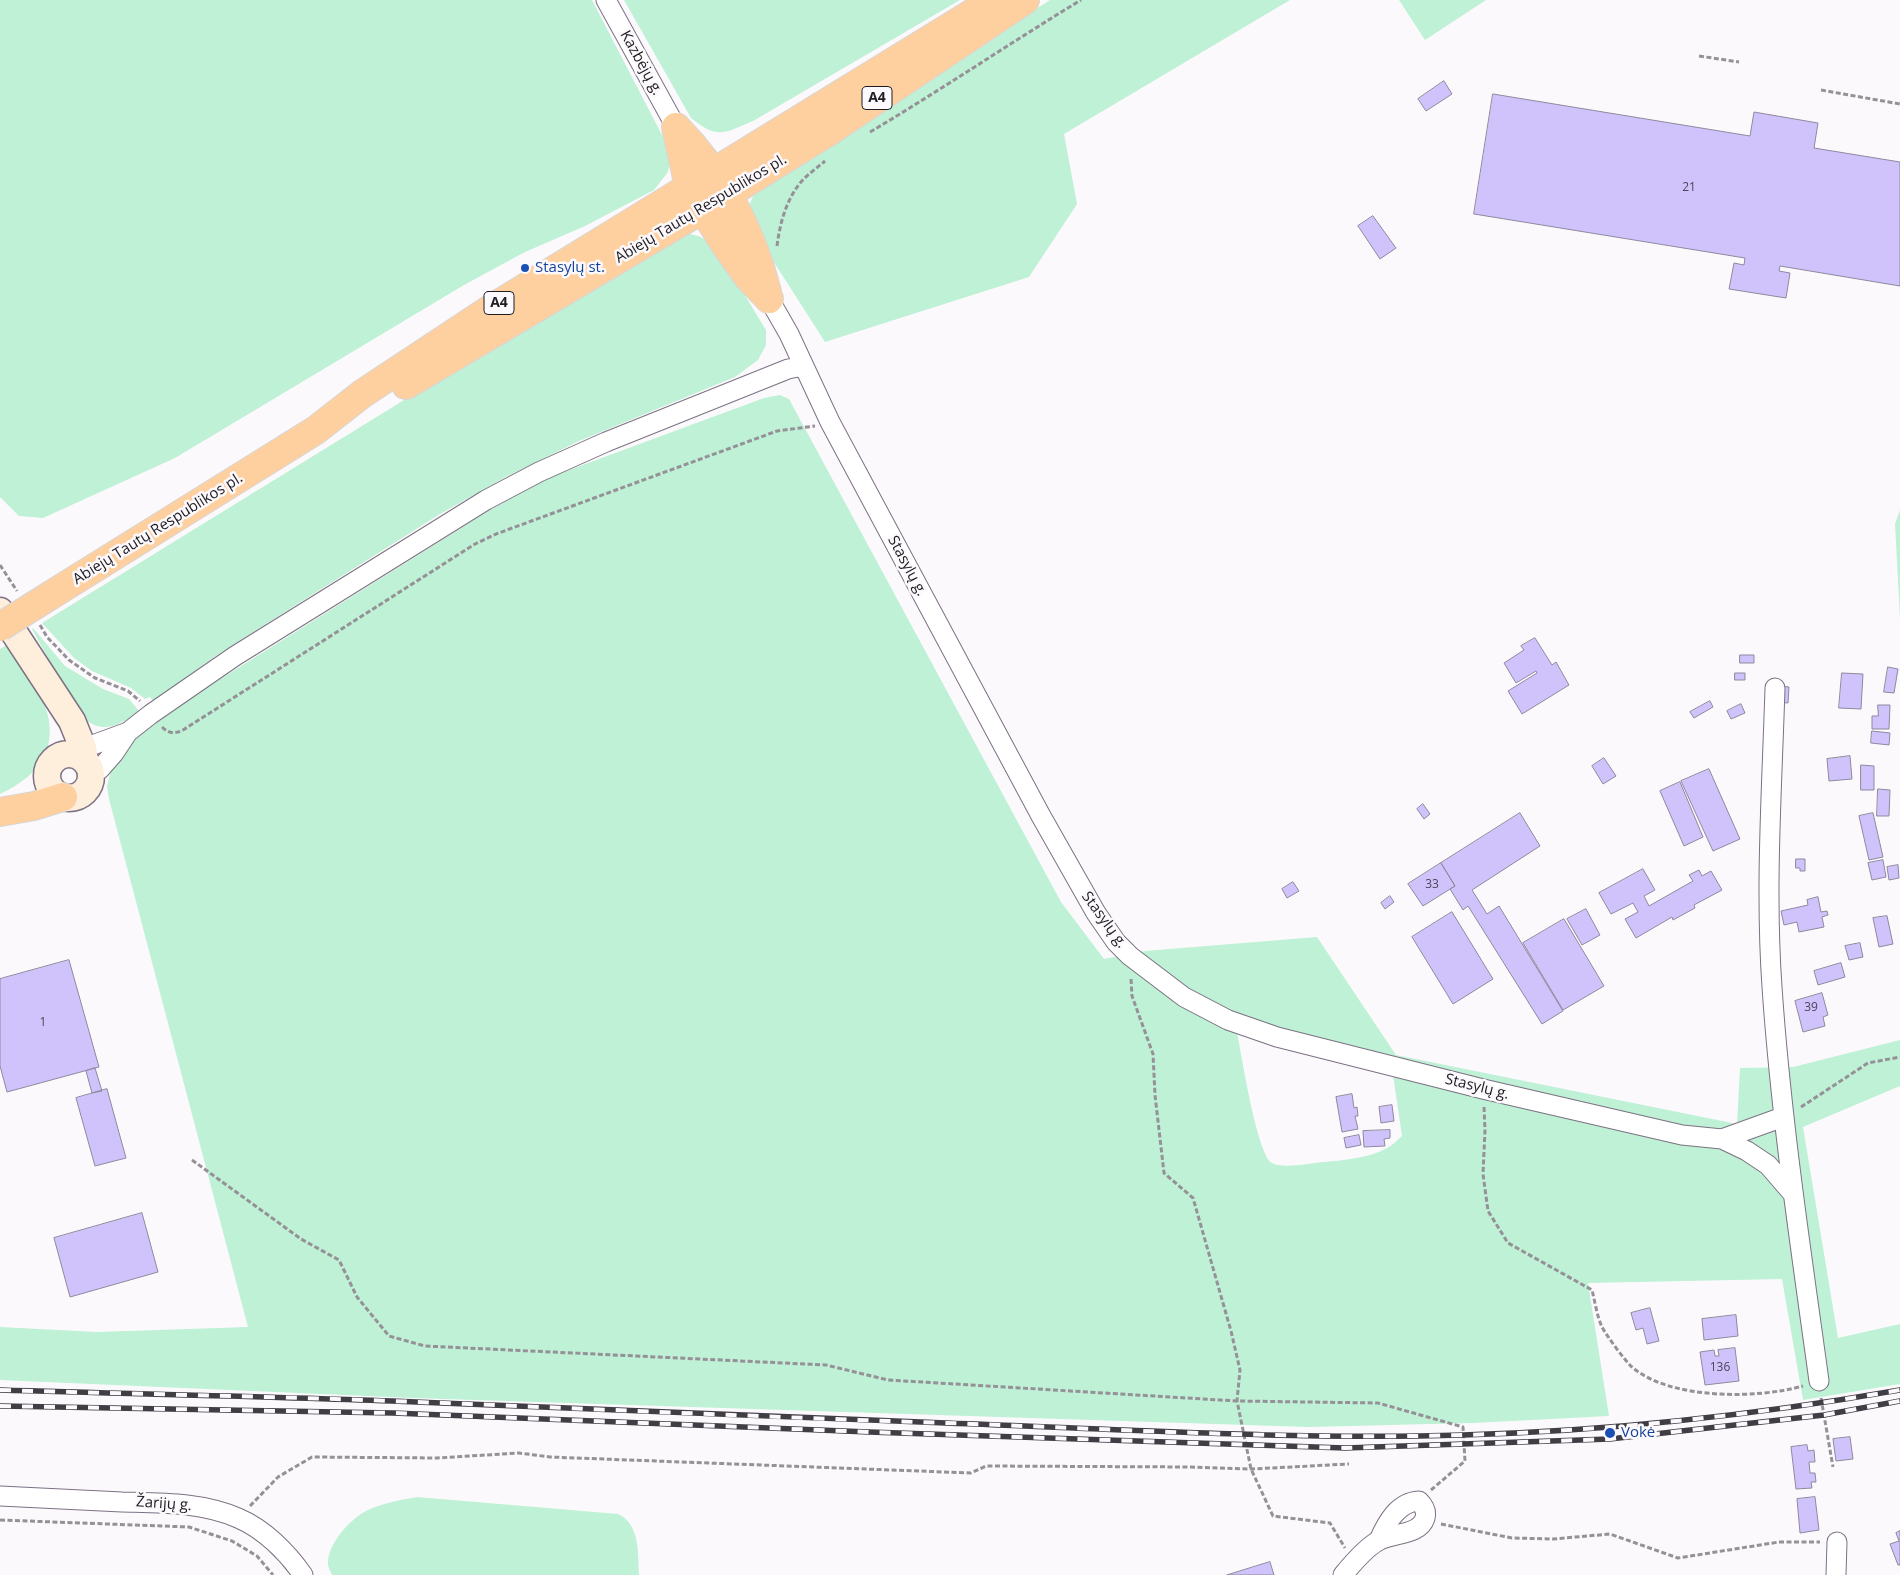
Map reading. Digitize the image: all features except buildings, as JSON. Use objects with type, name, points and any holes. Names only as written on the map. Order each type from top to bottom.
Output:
[{"type":"highway","name":"Abiejų Tautų Respublikos pl.","points":[[0,627],[316,430],[344,420],[378,402],[721,183],[994,0]]},
{"type":"highway","name":"Abiejų Tautų Respublikos pl.","points":[[721,183],[828,132],[1025,0]]},
{"type":"highway","points":[[676,127],[698,150],[721,183],[743,224],[762,270],[769,299]]},
{"type":"highway","points":[[676,127],[696,198],[748,277],[769,299]]},
{"type":"highway","points":[[0,812],[34,806],[63,797]]},
{"type":"main road","points":[[0,611],[25,647],[54,696],[57,730],[76,760],[88,786],[84,791],[73,797],[63,797],[50,788],[47,781],[49,766],[76,760]]},
{"type":"street","name":"Kazbėjų g.","points":[[606,0],[676,127]]},
{"type":"street","name":"Stasylų g.","points":[[769,299],[789,334],[835,430],[1078,882],[1116,942],[1130,956],[1184,997],[1228,1020],[1277,1037],[1483,1089],[1682,1136],[1722,1139],[1783,1118]]},
{"type":"street","points":[[76,760],[128,732],[235,656],[495,495],[539,472],[606,442],[788,369],[804,366]]},
{"type":"street","points":[[1775,688],[1770,900],[1772,985],[1783,1118],[1818,1381]]},
{"type":"street","points":[[76,760],[100,769],[128,732]]},
{"type":"street","points":[[1722,1139],[1747,1151],[1768,1165],[1793,1194]]},
{"type":"street","name":"Žarijų g.","points":[[0,1496],[184,1504],[215,1510],[239,1518],[258,1529],[290,1557],[303,1575]]},
{"type":"street","points":[[1348,1568],[1379,1540],[1386,1525],[1401,1506],[1410,1501],[1419,1501],[1424,1506],[1426,1515],[1423,1523],[1411,1531],[1379,1540]]},
{"type":"street","points":[[1836,1575],[1837,1542]]},
{"type":"path","points":[[866,134],[916,105],[1003,47],[1081,0]]},
{"type":"path","points":[[1698,56],[1739,62]]},
{"type":"path","points":[[1820,90],[1900,104]]},
{"type":"path","points":[[762,270],[771,264],[775,256],[779,224],[787,204],[801,182],[826,160]]},
{"type":"path","points":[[1130,956],[1132,996],[1153,1054],[1155,1095],[1164,1173],[1193,1198],[1231,1331],[1240,1370],[1237,1402],[1251,1470],[1273,1516],[1330,1523],[1348,1568]]},
{"type":"path","points":[[1783,1118],[1868,1063],[1900,1057]]},
{"type":"path","points":[[1483,1089],[1485,1130],[1483,1174],[1488,1211],[1508,1243],[1592,1290],[1602,1328],[1632,1367],[1662,1385],[1703,1394],[1728,1396],[1790,1390],[1818,1381],[1833,1467]]},
{"type":"path","points":[[192,1160],[301,1239],[339,1260],[357,1297],[389,1336],[425,1346],[826,1365],[888,1380],[1237,1402],[1378,1403],[1463,1427],[1465,1461],[1419,1501]]},
{"type":"path","points":[[239,1518],[278,1477],[312,1457],[437,1458],[520,1453],[550,1457],[971,1473],[986,1466],[1191,1467],[1251,1470],[1349,1464]]},
{"type":"path","points":[[0,1520],[189,1527],[232,1541],[257,1556],[273,1575]]},
{"type":"path","points":[[1423,1523],[1442,1524],[1512,1538],[1553,1539],[1610,1534],[1678,1558],[1779,1542],[1837,1542]]},
{"type":"green space","points":[[0,0],[592,0],[663,137],[670,159],[668,172],[654,190],[585,226],[525,252],[464,285],[175,458],[43,518],[19,516],[0,497]]},
{"type":"green space","points":[[624,0],[960,0],[753,121],[735,129],[715,132],[700,125],[691,118]]},
{"type":"green space","points":[[1050,0],[1290,0],[1064,134],[1077,204],[1029,277],[825,342],[754,231],[749,207],[755,193],[760,186]]},
{"type":"green space","points":[[1399,0],[1486,0],[1425,40]]},
{"type":"green space","points":[[686,233],[704,239],[718,251],[766,330],[766,345],[758,360],[735,377],[579,441],[504,478],[440,514],[217,655],[153,701],[150,697],[145,699],[131,688],[92,671],[74,658],[42,623],[672,235]]},
{"type":"green space","points":[[780,395],[789,399],[1061,902],[1104,959],[1145,951],[1317,937],[1396,1055],[1737,1124],[1740,1068],[1793,1067],[1900,1040],[1900,1086],[1803,1127],[1838,1338],[1900,1324],[1900,1384],[1803,1400],[1782,1279],[1588,1283],[1609,1416],[1473,1423],[1308,1427],[414,1398],[0,1380],[0,1327],[97,1332],[248,1327],[109,799],[107,786],[110,774],[126,747],[198,693],[490,510],[553,476],[764,398]],"holes":[[[1237,1032],[1393,1075],[1402,1136],[1391,1145],[1373,1154],[1357,1158],[1297,1165],[1277,1165],[1272,1163],[1266,1156],[1255,1123]]]},
{"type":"green space","points":[[1900,510],[1900,618],[1895,524]]},
{"type":"green space","points":[[33,628],[65,666],[103,689],[129,699],[139,711],[116,725],[109,727],[102,727],[87,721],[79,714]]},
{"type":"green space","points":[[8,644],[41,697],[50,728],[49,742],[37,767],[15,786],[0,794],[0,649]]},
{"type":"green space","points":[[417,1497],[618,1514],[625,1519],[634,1532],[638,1549],[639,1575],[332,1575],[328,1564],[331,1548],[341,1532],[354,1519],[380,1505]]},
{"type":"railway","points":[[0,1390],[392,1401],[1204,1433],[1334,1436],[1463,1435],[1627,1426],[1792,1407],[1900,1390]]},
{"type":"railway","points":[[0,1406],[393,1413],[1345,1448],[1610,1439],[1824,1415],[1900,1401]]},
{"type":"place","name":"Stasylų st.","points":[[525,268]]},
{"type":"place","name":"Vokė","points":[[1610,1433]]}]
